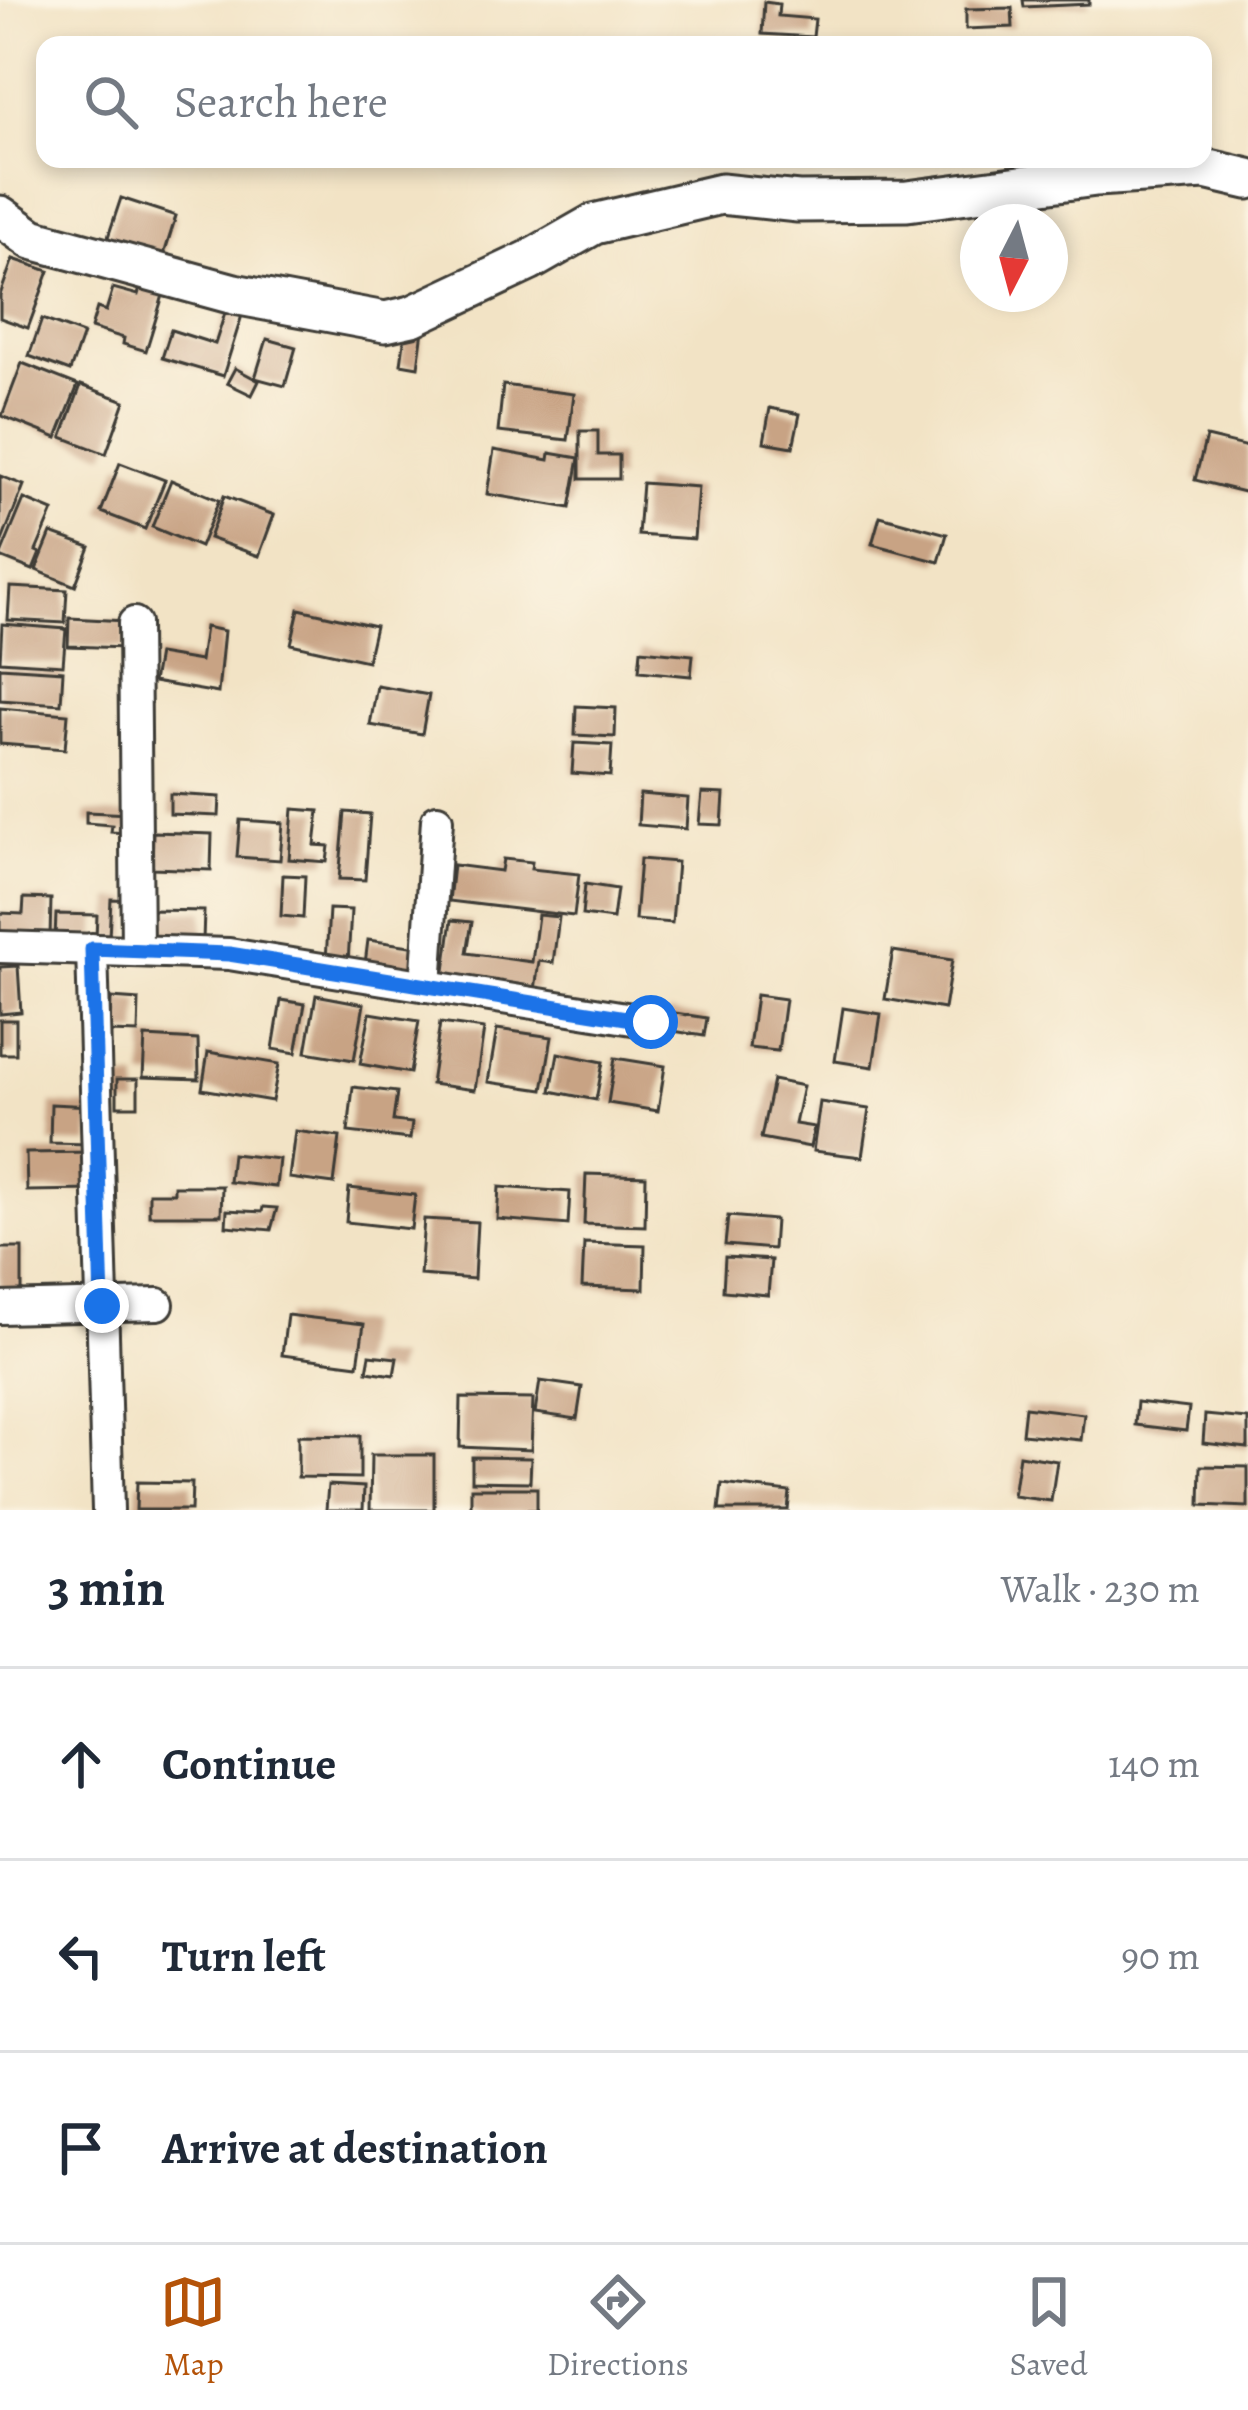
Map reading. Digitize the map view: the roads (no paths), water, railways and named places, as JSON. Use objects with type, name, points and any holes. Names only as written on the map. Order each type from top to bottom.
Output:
[{"type":"street","points":[[0,216],[32,239],[50,244],[234,294],[385,322],[412,316],[529,261],[594,224],[721,194],[797,202],[907,201],[1096,176],[1205,169],[1248,179]]},
{"type":"street","points":[[134,622],[137,951]]},
{"type":"street","points":[[427,986],[436,820]]},
{"type":"street","points":[[0,947],[229,954],[651,1022]]},
{"type":"street","points":[[92,949],[108,1510]]},
{"type":"street","points":[[0,1308],[158,1304]]}]
